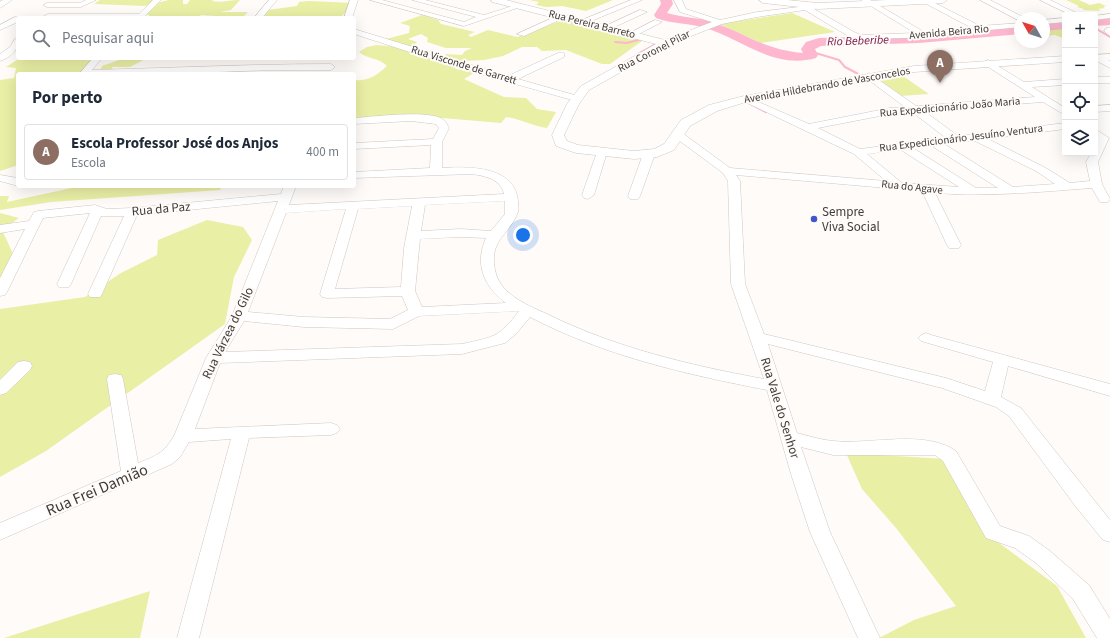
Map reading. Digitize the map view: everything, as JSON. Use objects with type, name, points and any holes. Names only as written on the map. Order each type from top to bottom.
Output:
[{"type":"street","points":[[0,6],[8,0]]},
{"type":"street","points":[[47,5],[81,5],[92,0]]},
{"type":"street","points":[[141,16],[157,0]]},
{"type":"street","points":[[260,16],[273,0]]},
{"type":"street","points":[[349,16],[354,0]]},
{"type":"street","points":[[374,0],[461,24],[519,6]]},
{"type":"street","points":[[416,0],[484,18]]},
{"type":"street","name":"Rua Pereira Barreto","points":[[495,0],[665,43]]},
{"type":"street","points":[[581,22],[638,0]]},
{"type":"street","points":[[678,0],[683,10],[713,24]]},
{"type":"street","points":[[763,0],[818,6],[868,2],[943,0]]},
{"type":"street","points":[[984,0],[1014,15]]},
{"type":"street","points":[[1044,0],[1070,12]]},
{"type":"street","points":[[924,1],[979,29]]},
{"type":"street","points":[[868,2],[921,34]]},
{"type":"street","name":"Rua Coronel Pilar","points":[[602,152],[567,146],[559,140],[558,135],[575,98],[590,85],[684,34],[713,24],[806,4]]},
{"type":"street","name":"Avenida Beira Rio","points":[[806,4],[855,36],[873,37],[921,34],[1014,26]]},
{"type":"street","points":[[605,28],[643,12]]},
{"type":"street","points":[[1098,18],[1110,16]]},
{"type":"street","points":[[521,34],[562,17]]},
{"type":"street","points":[[1,28],[16,20]]},
{"type":"street","points":[[1050,21],[1062,20]]},
{"type":"street","points":[[632,34],[658,22]]},
{"type":"street","points":[[1,28],[16,28]]},
{"type":"street","name":"Rua Visconde de Garrett","points":[[356,32],[575,98]]},
{"type":"street","points":[[0,58],[13,49],[16,44]]},
{"type":"street","points":[[510,79],[561,55]]},
{"type":"street","points":[[1098,58],[1110,57]]},
{"type":"street","name":"Avenida Hildebrando de Vasconcelos","points":[[653,154],[669,147],[685,123],[703,112],[744,99],[914,69],[1062,59]]},
{"type":"street","points":[[1098,59],[1110,65]]},
{"type":"street","points":[[86,72],[96,60]]},
{"type":"street","points":[[238,70],[248,60]]},
{"type":"street","points":[[190,70],[199,62]]},
{"type":"street","points":[[988,63],[1062,110]]},
{"type":"street","points":[[137,72],[190,70],[259,71],[332,66]]},
{"type":"street","points":[[865,77],[914,108],[955,139]]},
{"type":"street","points":[[1098,80],[1110,80]]},
{"type":"street","points":[[1022,85],[1062,82]]},
{"type":"street","points":[[744,99],[808,127],[858,152],[899,186]]},
{"type":"street","name":"Rua Expedicionário João Maria","points":[[808,127],[890,111],[914,108],[1045,99]]},
{"type":"street","points":[[1098,109],[1110,108]]},
{"type":"street","points":[[356,121],[416,118],[437,120],[444,128],[437,142],[436,171]]},
{"type":"street","name":"Rua Expedicionário Jesuíno Ventura","points":[[858,152],[1062,126]]},
{"type":"street","points":[[1098,128],[1110,130]]},
{"type":"street","points":[[677,134],[727,171]]},
{"type":"street","points":[[1098,134],[1104,138],[1098,150]]},
{"type":"street","points":[[976,136],[1040,169],[1067,186]]},
{"type":"street","points":[[356,146],[437,142]]},
{"type":"street","points":[[933,142],[1011,191]]},
{"type":"street","points":[[902,146],[974,192]]},
{"type":"street","points":[[588,195],[602,152],[653,154],[634,196]]},
{"type":"street","points":[[1095,156],[1092,162],[1096,184],[1104,199]]},
{"type":"street","points":[[356,174],[464,170],[491,174],[505,182],[511,197],[513,209],[510,216],[495,234],[488,250],[492,280],[497,290],[523,309],[581,337],[644,359],[680,368],[774,386]]},
{"type":"street","name":"Rua do Agave","points":[[727,171],[974,192],[1011,191],[1096,184]]},
{"type":"street","name":"Rua Vale do Senhor","points":[[727,171],[734,181],[738,284],[758,336],[820,532],[869,638]]},
{"type":"street","points":[[0,178],[16,182]]},
{"type":"street","points":[[927,189],[954,246]]},
{"type":"street","name":"Rua da Paz","points":[[0,229],[36,219],[95,209],[105,213],[132,212],[285,197],[352,205],[511,197]]},
{"type":"street","name":"Rua Várzea do Gilo","points":[[183,436],[214,358],[239,316],[285,197]]},
{"type":"street","points":[[416,312],[408,291],[411,248],[415,235],[419,202]]},
{"type":"street","points":[[352,205],[327,294],[408,291]]},
{"type":"street","points":[[64,284],[97,211]]},
{"type":"street","points":[[95,294],[132,212]]},
{"type":"street","points":[[0,292],[36,219]]},
{"type":"street","points":[[415,235],[461,233],[495,234]]},
{"type":"street","points":[[239,316],[304,322],[393,324],[416,312],[523,309]]},
{"type":"street","points":[[214,358],[313,353],[462,349],[500,340],[512,331],[523,309]]},
{"type":"street","points":[[758,336],[946,384],[997,401],[1015,412],[1083,502],[1110,534]]},
{"type":"street","points":[[926,338],[1110,390]]},
{"type":"street","points":[[997,401],[1001,360]]},
{"type":"street","points":[[0,389],[24,366]]},
{"type":"street","points":[[114,380],[131,475]]},
{"type":"street","points":[[183,436],[242,432],[331,429]]},
{"type":"street","points":[[188,638],[242,432]]},
{"type":"street","name":"Rua Frei Damião","points":[[0,532],[166,459],[174,452],[183,436]]},
{"type":"street","points":[[790,438],[833,448],[926,447],[940,449],[950,456],[993,532],[1022,542],[1043,557],[1081,592],[1108,638]]},
{"type":"green space","points":[[100,0],[157,0],[154,3],[145,6],[94,4]]},
{"type":"green space","points":[[169,0],[183,0],[183,4],[187,4],[190,0],[213,0],[212,1],[219,2],[240,0],[231,10],[220,12],[248,12],[244,16],[150,16],[146,14],[156,3]]},
{"type":"green space","points":[[529,0],[613,0],[586,11],[562,6],[546,7],[536,5],[539,2]]},
{"type":"green space","points":[[1066,0],[1079,0],[1090,5],[1099,3],[1106,6],[1103,7],[1105,8],[1098,9],[1101,11],[1082,10],[1084,9],[1077,7],[1079,6]]},
{"type":"green space","points":[[299,2],[353,3],[342,16],[263,16],[268,10],[297,6]]},
{"type":"green space","points":[[792,13],[835,32],[761,43],[719,24]]},
{"type":"green space","points":[[422,15],[438,20],[441,24],[475,32],[468,35],[471,37],[488,30],[517,37],[560,21],[581,24],[642,41],[610,64],[602,64],[566,50],[542,51],[537,47],[522,47],[503,56],[484,60],[462,61],[447,58],[445,54],[462,55],[465,51],[472,48],[446,48],[427,42],[428,38],[421,34],[408,39],[417,42],[412,47],[386,39],[409,33],[410,26],[400,23]]},
{"type":"green space","points":[[1062,27],[1062,38],[1055,35],[1050,35],[1050,29]]},
{"type":"green space","points":[[377,45],[397,47],[453,64],[456,69],[474,73],[464,79],[504,97],[526,98],[537,109],[556,112],[547,128],[506,117],[501,123],[431,117],[356,119],[356,80],[368,79],[379,73],[387,66],[381,61],[362,55],[359,52],[367,47]]},
{"type":"green space","points":[[17,60],[97,60],[87,72],[16,72],[16,166],[0,171],[0,80],[14,78],[16,68],[6,67]]},
{"type":"green space","points":[[119,60],[143,60],[130,67],[112,67],[113,72],[100,72],[102,66]]},
{"type":"green space","points":[[900,74],[929,94],[900,96],[874,78]]},
{"type":"green space","points":[[72,188],[221,188],[220,190],[51,202],[0,210],[0,196],[9,196],[7,202]]},
{"type":"green space","points":[[0,213],[19,218],[2,230],[14,256],[0,283]]},
{"type":"green space","points":[[207,220],[243,227],[252,240],[234,277],[225,324],[46,451],[0,477],[0,309],[85,297],[121,273],[157,255],[158,240]]},
{"type":"green space","points":[[846,453],[946,459],[991,537],[1057,586],[1086,638],[879,638],[914,620],[956,606],[896,528],[862,489]]},
{"type":"green space","points":[[150,591],[140,638],[4,638]]},
{"type":"waterway","name":"Rio Beberibe","points":[[666,0],[667,4],[661,11],[660,15],[710,25],[757,47],[781,55],[804,57],[811,55],[808,49],[811,45],[819,42],[919,39],[1014,31]]},
{"type":"waterway","name":"Rio Beberibe","points":[[1098,22],[1110,21]]},
{"type":"waterway","name":"Rio Beberibe","points":[[1050,26],[1062,25]]},
{"type":"waterway","points":[[1098,30],[1110,37]]},
{"type":"waterway","points":[[615,42],[627,43],[642,39]]},
{"type":"waterway","points":[[638,54],[658,43]]},
{"type":"waterway","points":[[809,51],[839,60],[845,67],[864,77]]},
{"type":"waterway","points":[[747,102],[766,112]]},
{"type":"place","name":"Escola Professor José dos Anjos","points":[[940,83]]},
{"type":"place","name":"Sempre Viva Social","points":[[814,219]]}]
